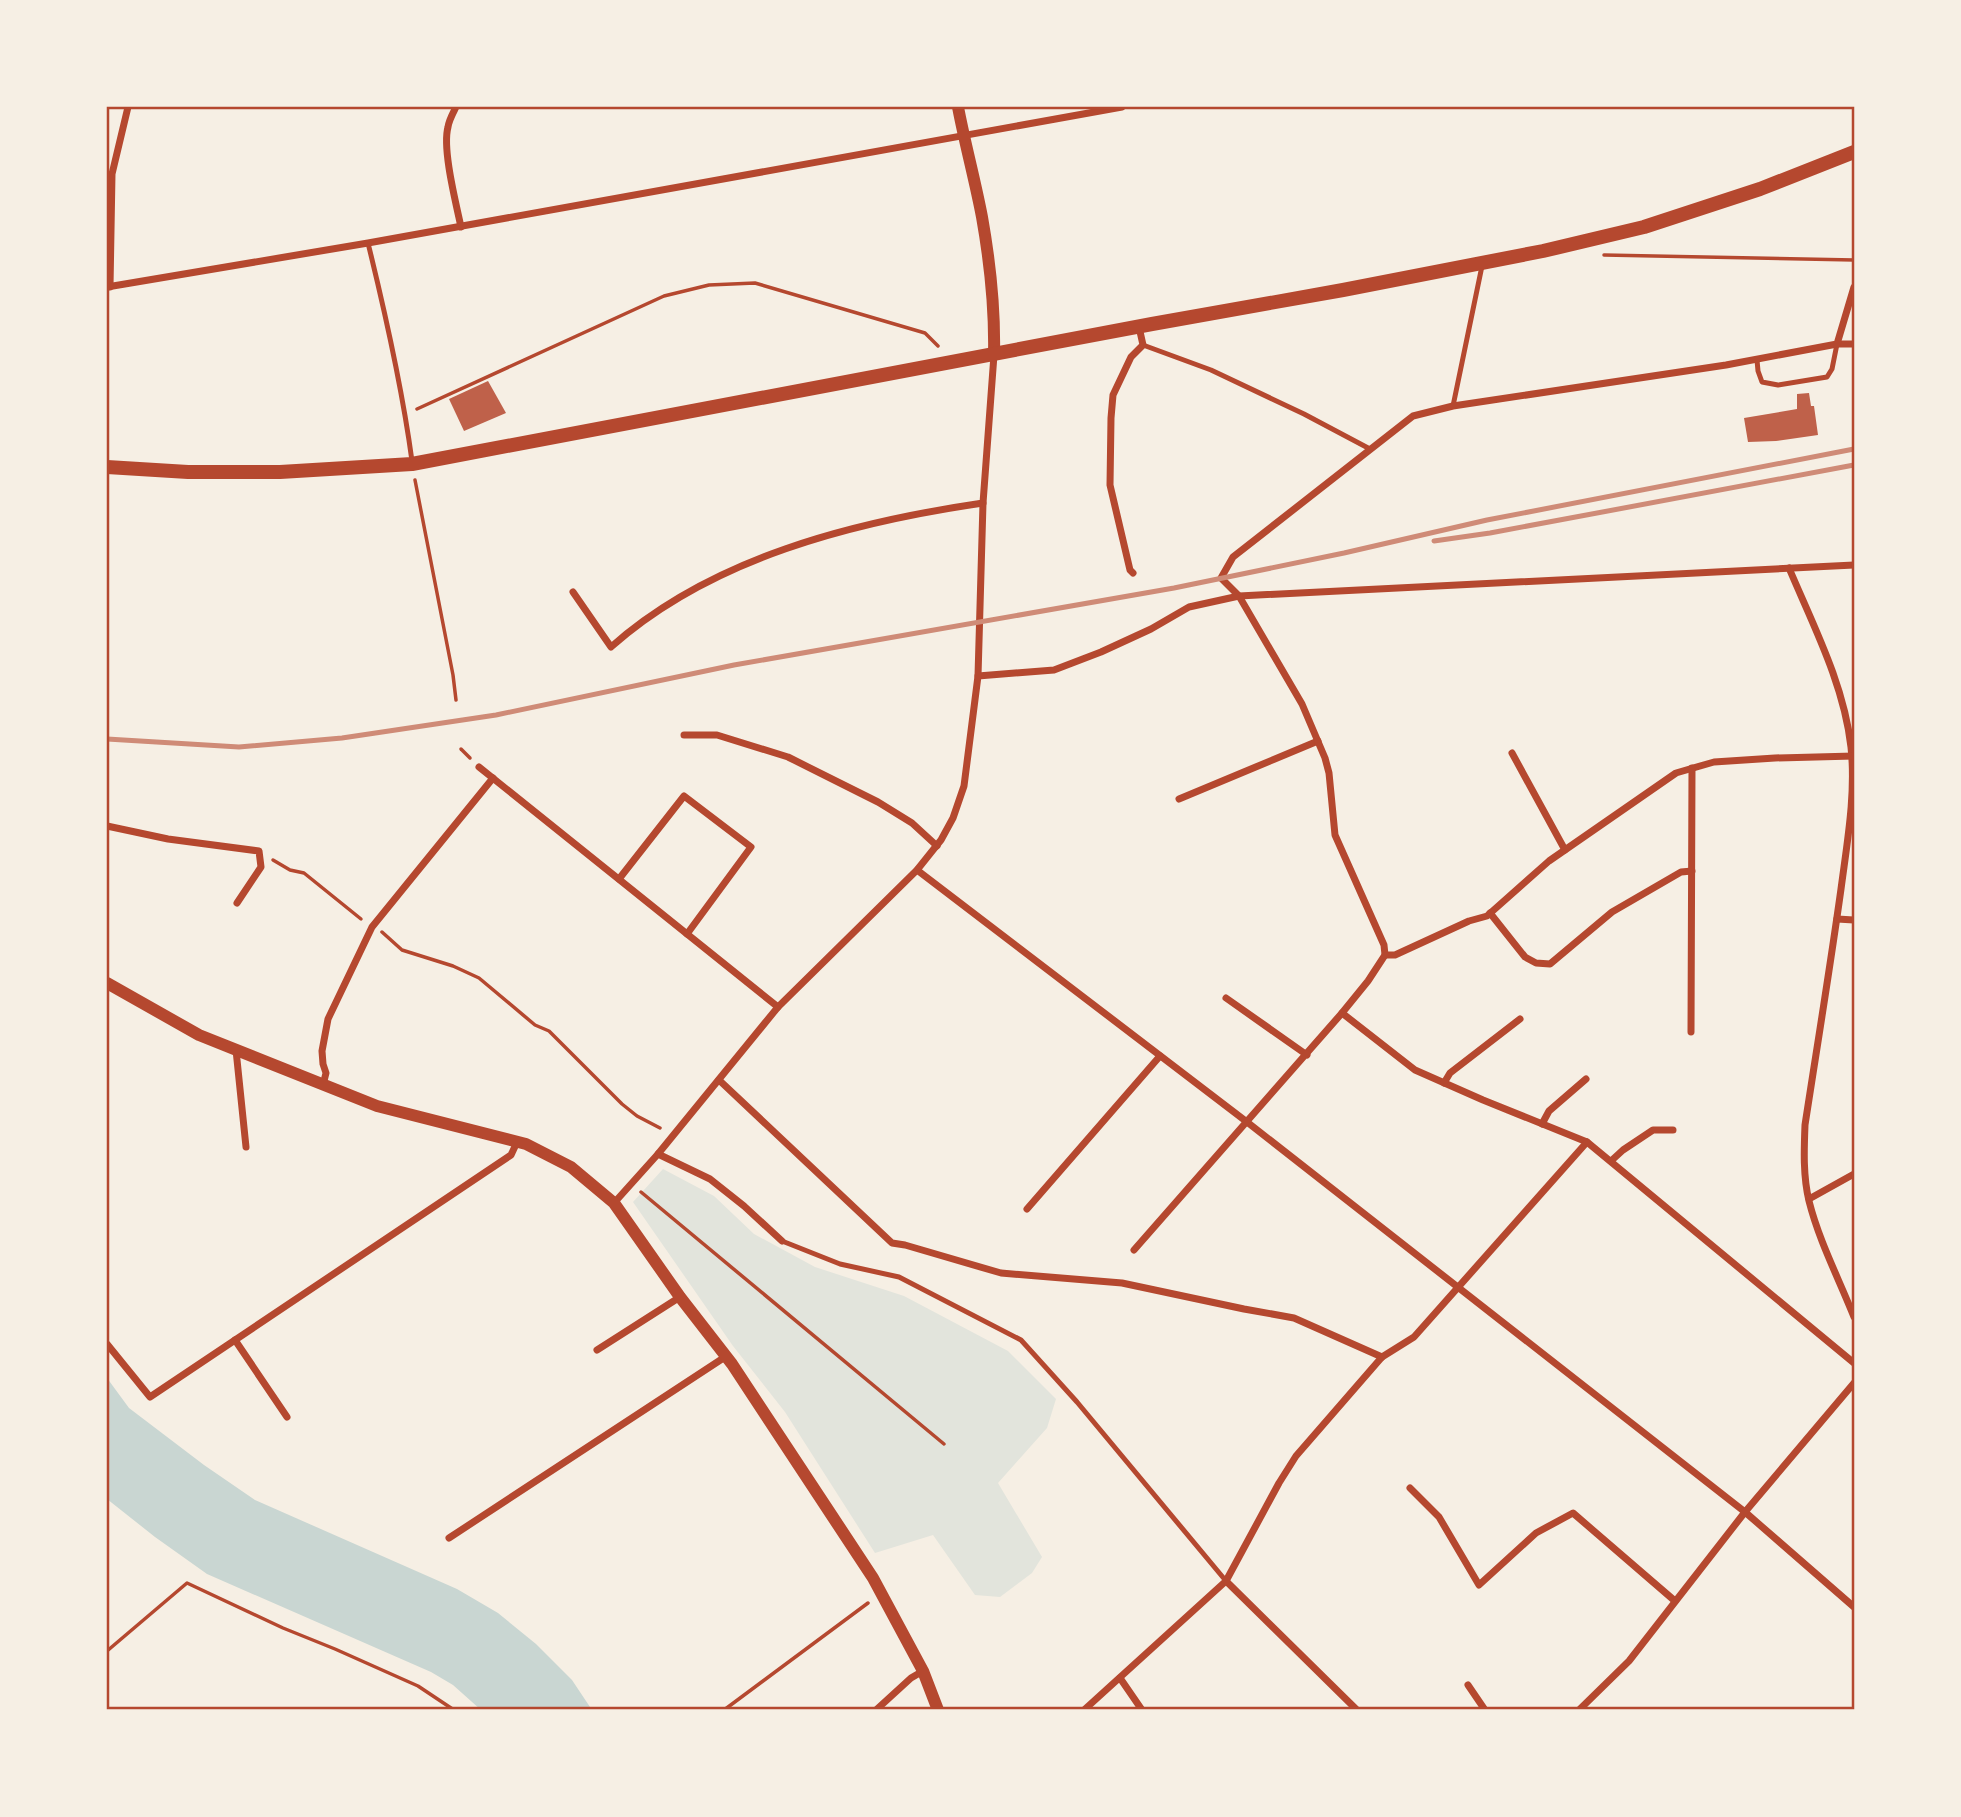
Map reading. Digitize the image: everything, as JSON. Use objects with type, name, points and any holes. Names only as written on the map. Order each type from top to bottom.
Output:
[{"type":"main road","points":[[107,467],[188,472],[267,472],[412,464],[1542,251],[1644,227],[1760,189],[1854,152]]},
{"type":"street","points":[[128,107],[112,174],[108,287],[461,227],[1122,107]]},
{"type":"street","points":[[456,107],[446,137],[461,227]]},
{"type":"street","points":[[614,1203],[658,1154],[778,1007],[917,870],[937,846],[953,818],[964,786],[978,676],[983,503],[995,355],[990,269],[982,215],[958,107]]},
{"type":"street","points":[[1837,344],[1854,287]]},
{"type":"street","points":[[1133,573],[1130,570],[1110,485],[1111,418],[1113,394],[1131,356],[1143,345],[1139,327]]},
{"type":"street","points":[[1134,1250],[1307,1055],[1368,981],[1385,955],[1384,945],[1335,835],[1329,773],[1302,704],[1239,596],[1221,578],[1233,557],[1413,416],[1452,406],[1757,360],[1837,344],[1854,344]]},
{"type":"street","points":[[573,592],[611,647],[637,624],[687,593],[728,572],[778,552],[892,520],[983,503]]},
{"type":"street","points":[[978,676],[1054,670],[1151,629],[1189,607],[1239,596],[1854,565]]},
{"type":"street","points":[[1788,568],[1831,668],[1844,709],[1853,756],[1852,810],[1805,1125],[1804,1159],[1809,1199],[1854,1317]]},
{"type":"street","points":[[684,735],[717,735],[788,757],[877,802],[912,823],[937,846]]},
{"type":"street","points":[[1179,799],[1318,741]]},
{"type":"street","points":[[1512,753],[1565,850]]},
{"type":"street","points":[[1385,955],[1395,955],[1490,913],[1549,861],[1676,773],[1714,762],[1853,756]]},
{"type":"street","points":[[479,767],[778,1007]]},
{"type":"street","points":[[1691,1032],[1692,768]]},
{"type":"street","points":[[323,1086],[326,1073],[322,1051],[328,1019],[372,927],[494,778]]},
{"type":"street","points":[[619,878],[684,796],[751,847],[687,933]]},
{"type":"street","points":[[107,825],[168,839],[259,851],[261,867],[237,903]]},
{"type":"street","points":[[917,870],[1247,1122],[1745,1512],[1854,1607]]},
{"type":"street","points":[[1490,913],[1525,957],[1536,963],[1550,964],[1612,912],[1681,872],[1692,871]]},
{"type":"street","points":[[1837,919],[1854,920]]},
{"type":"street","points":[[107,984],[199,1035],[323,1086],[377,1106],[526,1144],[571,1167],[614,1203],[725,1357],[873,1578],[923,1671],[938,1710]]},
{"type":"street","points":[[1226,998],[1307,1055]]},
{"type":"street","points":[[1342,1013],[1415,1070],[1587,1142],[1854,1363]]},
{"type":"street","points":[[1444,1083],[1450,1073],[1520,1019]]},
{"type":"street","points":[[236,1050],[246,1147]]},
{"type":"street","points":[[1027,1209],[1160,1056]]},
{"type":"street","points":[[1542,1124],[1549,1111],[1586,1079]]},
{"type":"street","points":[[719,1080],[892,1242],[1001,1273],[1122,1283],[1294,1318],[1382,1357]]},
{"type":"street","points":[[1611,1161],[1653,1130],[1673,1130]]},
{"type":"street","points":[[107,1344],[150,1397],[510,1155],[517,1142]]},
{"type":"street","points":[[1084,1710],[1226,1581],[1296,1456],[1382,1357],[1414,1337],[1587,1142]]},
{"type":"street","points":[[658,1154],[710,1180],[744,1206],[782,1241]]},
{"type":"street","points":[[1809,1199],[1854,1174]]},
{"type":"street","points":[[597,1350],[680,1297]]},
{"type":"street","points":[[235,1340],[287,1417]]},
{"type":"street","points":[[449,1538],[725,1357]]},
{"type":"street","points":[[1579,1710],[1629,1661],[1745,1512],[1854,1383]]},
{"type":"street","points":[[1410,1488],[1439,1517],[1479,1586],[1536,1533],[1573,1513],[1675,1601]]},
{"type":"street","points":[[1226,1581],[1356,1710]]},
{"type":"street","points":[[876,1710],[911,1678],[923,1671]]},
{"type":"street","points":[[1120,1678],[1142,1710]]},
{"type":"street","points":[[1468,1685],[1485,1710]]},
{"type":"lane","points":[[368,243],[390,330],[412,464]]},
{"type":"lane","points":[[1452,406],[1483,262]]},
{"type":"lane","points":[[1757,360],[1762,382],[1778,385],[1827,377],[1832,369],[1837,344]]},
{"type":"lane","points":[[1143,345],[1211,370],[1370,449]]},
{"type":"lane","points":[[782,1241],[840,1264],[899,1277],[1021,1340],[1077,1402],[1226,1581]]},
{"type":"path","points":[[1601,256],[1854,260]]},
{"type":"path","points":[[406,415],[664,296],[709,285],[755,283],[925,333],[941,349],[946,364]]},
{"type":"path","points":[[412,464],[456,700]]},
{"type":"path","points":[[259,851],[290,870],[304,873],[372,927],[385,933],[402,950],[453,966],[479,978],[535,1026],[549,1031],[622,1104],[637,1116],[673,1136]]},
{"type":"path","points":[[631,1184],[944,1444]]},
{"type":"path","points":[[107,1651],[187,1583],[271,1623],[335,1648],[418,1686],[454,1710]]},
{"type":"path","points":[[724,1710],[882,1594]]},
{"type":"shaded area","points":[[663,1169],[714,1196],[754,1234],[815,1267],[904,1296],[1008,1351],[1056,1399],[1047,1428],[998,1483],[1042,1557],[1032,1573],[1000,1597],[975,1595],[933,1535],[875,1553],[785,1412],[733,1346],[633,1202]]},
{"type":"shaded area","points":[[107,1378],[129,1408],[255,1500],[457,1589],[498,1613],[536,1644],[572,1680],[592,1710],[481,1710],[453,1685],[431,1672],[207,1574],[107,1499]]},
{"type":"building","points":[[488,381],[506,413],[464,431],[449,399]]},
{"type":"building","points":[[1809,393],[1811,406],[1814,406],[1818,435],[1748,442],[1744,418],[1797,409],[1797,394]]},
{"type":"railway","points":[[107,739],[239,747],[342,738],[496,715],[734,665],[1174,588],[1487,520],[1854,449]]},
{"type":"railway","points":[[1434,541],[1854,465]]}]
